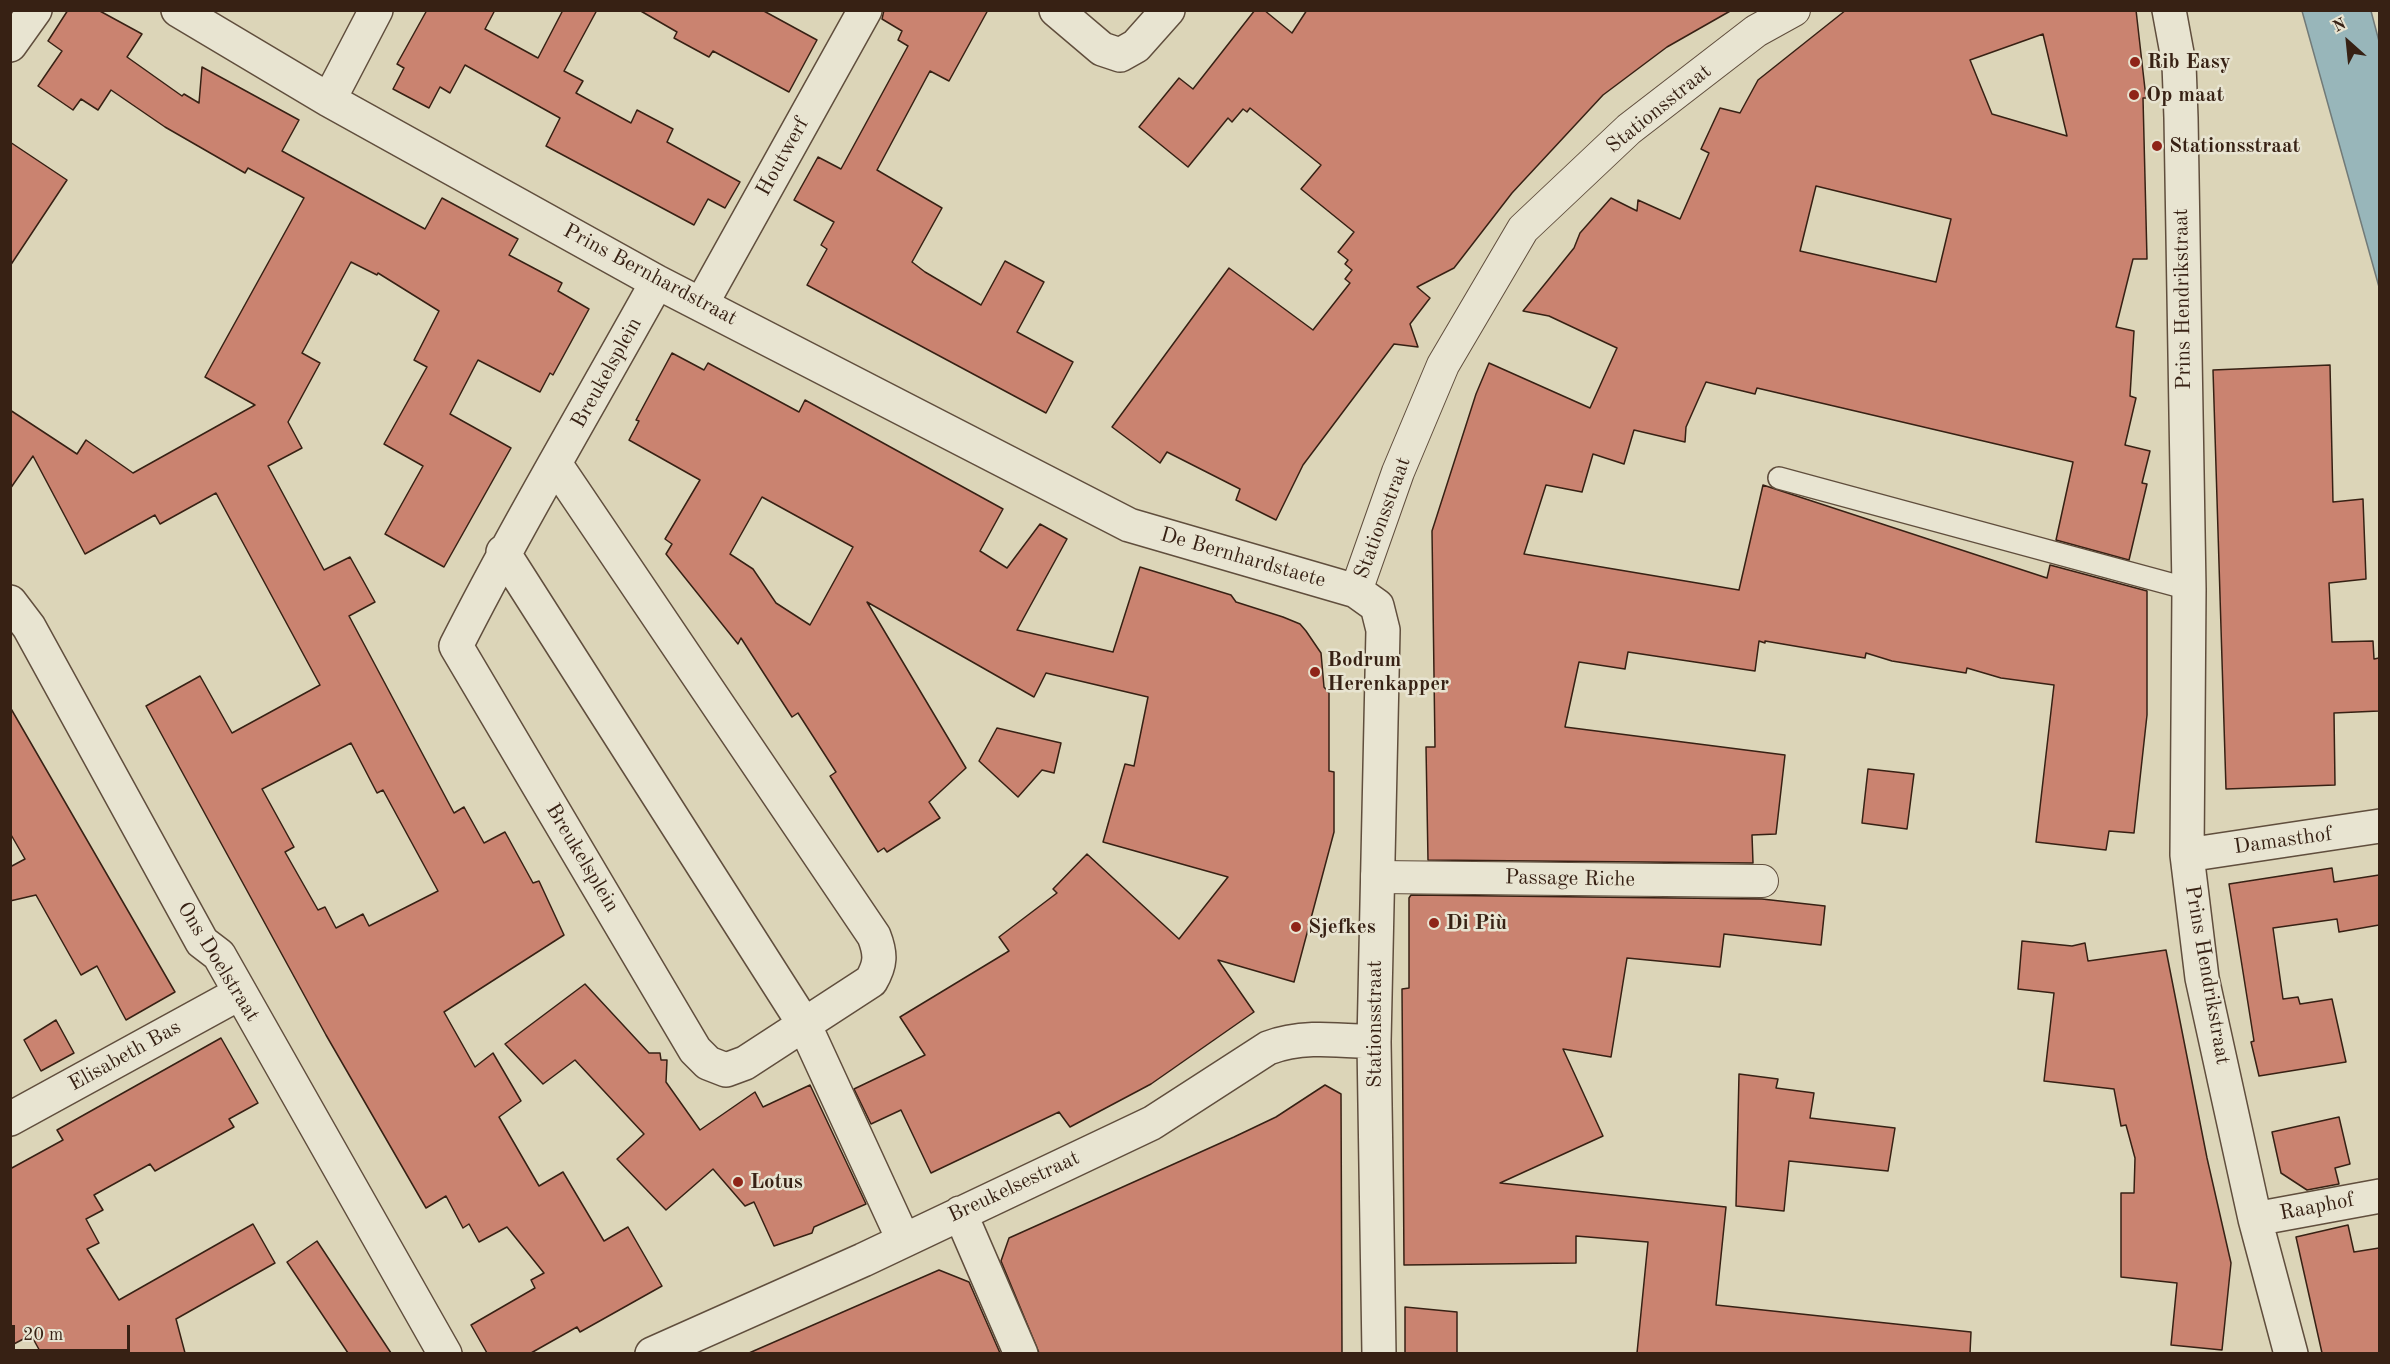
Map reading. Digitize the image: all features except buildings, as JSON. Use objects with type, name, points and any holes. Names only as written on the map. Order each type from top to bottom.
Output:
[{"type":"street","points":[[10,45],[35,10]]},
{"type":"street","name":"Prins Bernhardstraat","points":[[178,10],[329,100],[657,282],[702,303],[1129,525]]},
{"type":"street","points":[[329,100],[376,10]]},
{"type":"street","name":"Houtwerf","points":[[702,303],[865,10]]},
{"type":"street","points":[[1056,10],[1102,49],[1120,55],[1136,46],[1168,10]]},
{"type":"street","name":"Stationsstraat","points":[[1379,1353],[1374,1042],[1383,630],[1377,606],[1356,591],[1398,472],[1443,365],[1523,229],[1629,129],[1756,31],[1794,10]]},
{"type":"street","name":"Prins Hendrikstraat","points":[[2169,10],[2179,64],[2189,589],[2187,855],[2202,978],[2255,1219],[2291,1353]]},
{"type":"street","name":"Breukelsplein","points":[[556,465],[874,936],[880,952],[879,967],[871,981],[745,1063],[726,1070],[708,1063],[695,1050],[456,646],[503,552],[556,465],[657,282]]},
{"type":"street","name":"De Bernhardstaete","points":[[1129,525],[1356,591]]},
{"type":"street","points":[[503,552],[804,1024],[903,1239]]},
{"type":"street","name":"Ons Doelstraat","points":[[10,602],[29,627],[202,942],[219,955],[445,1353]]},
{"type":"street","name":"Damasthof","points":[[2187,855],[2379,826]]},
{"type":"street","name":"Passage Riche","points":[[1377,878],[1762,881]]},
{"type":"street","name":"Elisabeth Bas","points":[[10,1119],[240,993]]},
{"type":"street","name":"Breukelsestraat","points":[[652,1353],[863,1260],[903,1239],[1152,1123],[1268,1047],[1286,1041],[1310,1039],[1374,1042]]},
{"type":"street","name":"Raaphof","points":[[2255,1219],[2379,1196]]},
{"type":"street","points":[[960,1213],[1022,1353]]},
{"type":"lane","points":[[1779,478],[2189,589]]},
{"type":"water","points":[[2302,11],[2371,11],[2380,45],[2379,287]]},
{"type":"place","name":"Rib Easy","points":[[2135,62]]},
{"type":"place","name":"Op maat","points":[[2134,95]]},
{"type":"place","name":"Stationsstraat","points":[[2157,146]]},
{"type":"place","name":"Bodrum Herenkapper","points":[[1315,672]]},
{"type":"place","name":"Di Più","points":[[1434,923]]},
{"type":"place","name":"Sjefkes","points":[[1296,927]]},
{"type":"place","name":"Lotus","points":[[738,1182]]}]
